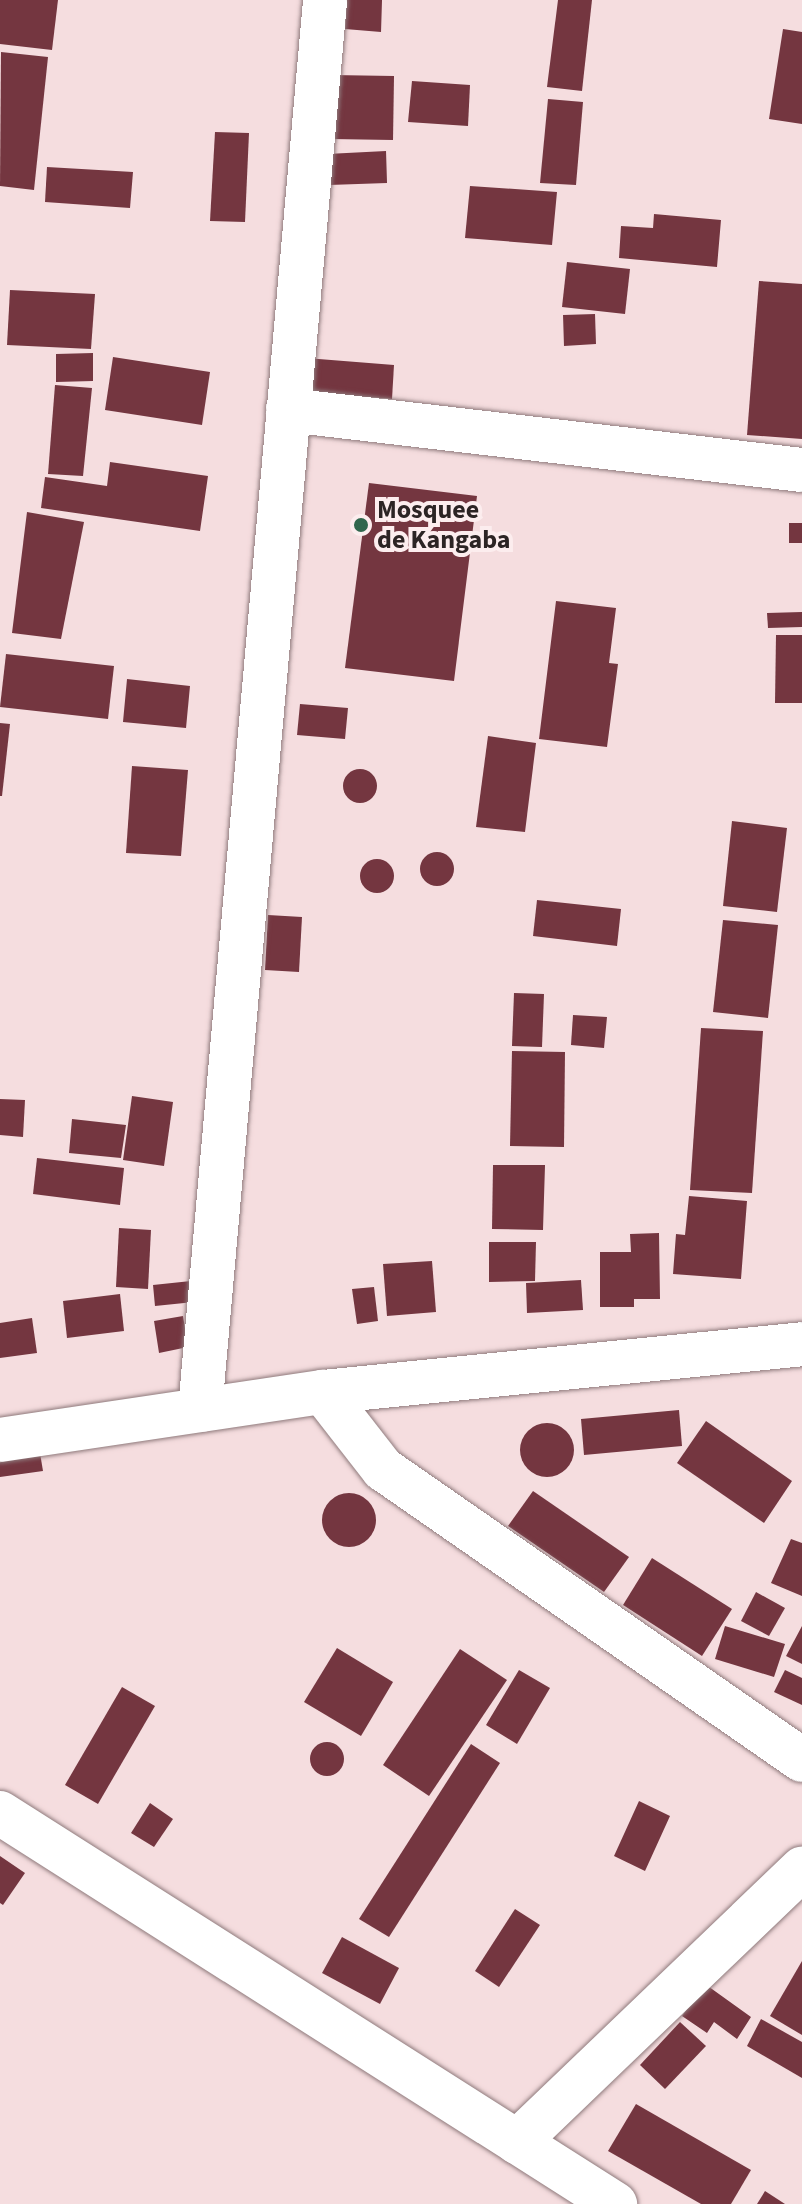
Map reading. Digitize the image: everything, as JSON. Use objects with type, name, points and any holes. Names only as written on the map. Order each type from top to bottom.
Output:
[{"type":"street","points":[[200,1410],[325,0]]},
{"type":"street","points":[[288,410],[802,470]]},
{"type":"street","points":[[0,1440],[323,1392],[802,1344]]},
{"type":"street","points":[[323,1392],[383,1469],[802,1760]]},
{"type":"street","points":[[0,1813],[615,2204]]},
{"type":"street","points":[[517,2142],[802,1869]]},
{"type":"building","points":[[0,0],[58,0],[52,50],[0,44]]},
{"type":"building","points":[[347,0],[382,0],[381,32],[345,29]]},
{"type":"building","points":[[558,0],[592,0],[582,91],[547,87]]},
{"type":"building","points":[[783,29],[802,32],[802,124],[769,119]]},
{"type":"building","points":[[1,52],[48,57],[34,190],[0,186]]},
{"type":"building","points":[[332,75],[394,76],[393,140],[331,139]]},
{"type":"building","points":[[412,81],[470,85],[468,126],[408,122]]},
{"type":"building","points":[[548,99],[583,102],[576,185],[540,183]]},
{"type":"building","points":[[215,132],[249,133],[245,222],[210,221]]},
{"type":"building","points":[[386,151],[387,183],[329,185],[327,154]]},
{"type":"building","points":[[47,167],[133,172],[130,208],[45,202]]},
{"type":"building","points":[[470,186],[557,192],[552,245],[465,238]]},
{"type":"building","points":[[654,214],[721,220],[717,267],[619,258],[621,226],[653,228]]},
{"type":"building","points":[[567,262],[630,269],[625,314],[562,307]]},
{"type":"building","points":[[759,281],[802,284],[802,439],[747,435]]},
{"type":"building","points":[[10,290],[95,294],[91,349],[7,345]]},
{"type":"building","points":[[595,314],[596,344],[564,346],[563,315]]},
{"type":"building","points":[[93,353],[93,381],[56,382],[56,354]]},
{"type":"building","points":[[113,357],[210,372],[202,425],[105,410]]},
{"type":"building","points":[[306,358],[394,365],[392,399],[304,392]]},
{"type":"building","points":[[55,385],[92,388],[83,476],[48,474]]},
{"type":"building","points":[[110,462],[208,476],[200,531],[41,508],[45,477],[107,486]]},
{"type":"building","points":[[369,483],[477,496],[454,681],[345,668]]},
{"type":"building","points":[[27,512],[84,522],[61,639],[12,633]]},
{"type":"building","points":[[789,523],[802,523],[802,543],[789,543]]},
{"type":"building","points":[[556,601],[616,608],[609,663],[618,664],[607,747],[539,739]]},
{"type":"building","points":[[802,612],[802,627],[768,628],[767,613]]},
{"type":"building","points":[[776,635],[802,635],[802,703],[775,703]]},
{"type":"building","points":[[6,654],[114,666],[108,719],[0,707]]},
{"type":"building","points":[[127,679],[190,686],[186,728],[123,722]]},
{"type":"building","points":[[300,704],[348,708],[345,739],[297,735]]},
{"type":"building","points":[[0,723],[10,724],[2,796],[0,796]]},
{"type":"building","points":[[488,736],[536,743],[525,832],[476,827]]},
{"type":"building","points":[[132,766],[188,770],[181,856],[126,853]]},
{"type":"building","points":[[360,769],[372,774],[377,786],[372,798],[360,803],[348,798],[343,786],[348,774]]},
{"type":"building","points":[[732,821],[787,828],[777,912],[723,906]]},
{"type":"building","points":[[437,852],[449,857],[454,869],[449,881],[437,886],[425,881],[420,869],[425,857]]},
{"type":"building","points":[[377,859],[389,864],[394,876],[389,888],[377,893],[365,888],[360,876],[365,864]]},
{"type":"building","points":[[537,900],[621,909],[617,946],[533,936]]},
{"type":"building","points":[[268,915],[302,917],[299,972],[265,970]]},
{"type":"building","points":[[723,920],[778,925],[768,1018],[713,1012]]},
{"type":"building","points":[[514,993],[544,994],[542,1047],[512,1046]]},
{"type":"building","points":[[573,1015],[607,1017],[604,1048],[571,1045]]},
{"type":"building","points":[[701,1028],[763,1031],[752,1193],[690,1190]]},
{"type":"building","points":[[512,1051],[565,1052],[564,1147],[510,1146]]},
{"type":"building","points":[[132,1096],[173,1102],[164,1166],[123,1160]]},
{"type":"building","points":[[0,1099],[25,1100],[23,1137],[0,1135]]},
{"type":"building","points":[[72,1119],[126,1125],[121,1158],[69,1153]]},
{"type":"building","points":[[37,1158],[124,1168],[120,1205],[33,1194]]},
{"type":"building","points":[[493,1165],[545,1165],[543,1230],[492,1229]]},
{"type":"building","points":[[689,1196],[747,1201],[741,1279],[673,1274],[676,1234],[685,1235]]},
{"type":"building","points":[[119,1228],[151,1230],[148,1289],[116,1287]]},
{"type":"building","points":[[659,1233],[660,1299],[634,1299],[634,1307],[600,1307],[600,1252],[631,1252],[630,1234]]},
{"type":"building","points":[[489,1242],[536,1242],[535,1281],[489,1282]]},
{"type":"building","points":[[432,1261],[436,1312],[387,1316],[383,1264]]},
{"type":"building","points":[[581,1280],[583,1310],[527,1313],[526,1283]]},
{"type":"building","points":[[191,1281],[194,1302],[155,1306],[153,1285]]},
{"type":"building","points":[[374,1287],[378,1321],[357,1324],[352,1289]]},
{"type":"building","points":[[120,1294],[124,1331],[67,1338],[63,1301]]},
{"type":"building","points":[[183,1316],[188,1347],[159,1353],[154,1321]]},
{"type":"building","points":[[32,1318],[37,1353],[0,1358],[0,1323]]},
{"type":"building","points":[[679,1410],[682,1446],[584,1455],[581,1419]]},
{"type":"building","points":[[706,1421],[792,1481],[764,1523],[677,1463]]},
{"type":"building","points":[[547,1423],[566,1431],[574,1450],[566,1469],[547,1477],[528,1469],[520,1450],[528,1431]]},
{"type":"building","points":[[39,1447],[43,1471],[0,1477],[0,1453]]},
{"type":"building","points":[[533,1491],[629,1557],[604,1592],[508,1526]]},
{"type":"building","points":[[349,1493],[368,1501],[376,1520],[368,1539],[349,1547],[330,1539],[322,1520],[330,1501]]},
{"type":"building","points":[[791,1539],[802,1543],[802,1596],[771,1583]]},
{"type":"building","points":[[652,1558],[732,1609],[702,1656],[623,1605]]},
{"type":"building","points":[[756,1592],[785,1608],[769,1636],[741,1621]]},
{"type":"building","points":[[725,1626],[785,1644],[774,1677],[715,1659]]},
{"type":"building","points":[[802,1626],[802,1664],[786,1656]]},
{"type":"building","points":[[337,1648],[393,1682],[361,1736],[304,1702]]},
{"type":"building","points":[[460,1649],[507,1680],[429,1796],[383,1765]]},
{"type":"building","points":[[519,1670],[550,1688],[517,1744],[486,1725]]},
{"type":"building","points":[[785,1670],[802,1678],[802,1705],[774,1692]]},
{"type":"building","points":[[122,1687],[155,1706],[98,1804],[65,1785]]},
{"type":"building","points":[[327,1742],[339,1747],[344,1759],[339,1771],[327,1776],[315,1771],[310,1759],[315,1747]]},
{"type":"building","points":[[471,1744],[500,1763],[389,1937],[359,1919]]},
{"type":"building","points":[[639,1801],[670,1816],[645,1871],[614,1856]]},
{"type":"building","points":[[150,1803],[173,1819],[154,1847],[131,1833]]},
{"type":"building","points":[[0,1856],[25,1873],[3,1905],[0,1903]]},
{"type":"building","points":[[515,1909],[540,1925],[499,1987],[475,1971]]},
{"type":"building","points":[[342,1937],[399,1968],[380,2004],[322,1973]]},
{"type":"building","points":[[802,1961],[802,2035],[770,2016]]},
{"type":"building","points":[[705,1984],[751,2017],[737,2039],[714,2022],[707,2033],[682,2016]]},
{"type":"building","points":[[761,2019],[802,2042],[802,2078],[747,2046]]},
{"type":"building","points":[[680,2022],[706,2046],[665,2089],[640,2065]]},
{"type":"building","points":[[636,2104],[751,2170],[731,2204],[701,2204],[608,2151]]},
{"type":"building","points":[[765,2191],[785,2204],[757,2204]]},
{"type":"place","name":"Mosquee de Kangaba","points":[[361,525]]}]
